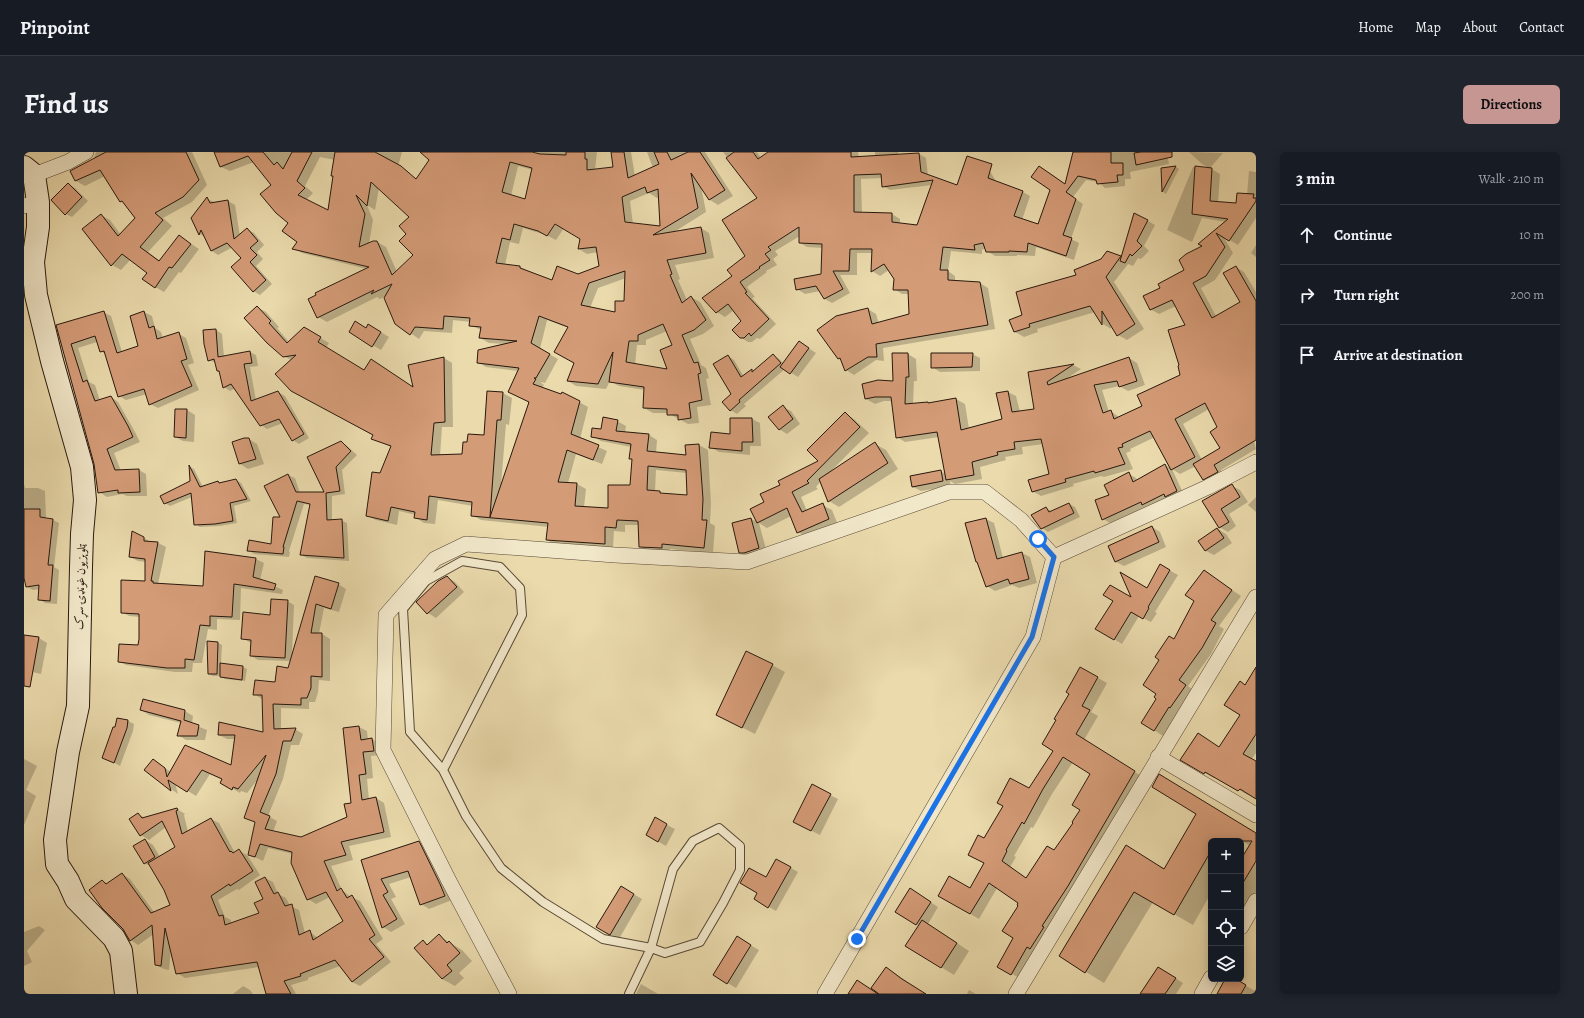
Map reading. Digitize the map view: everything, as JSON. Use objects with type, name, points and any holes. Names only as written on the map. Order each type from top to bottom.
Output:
[{"type":"street","points":[[29,171],[68,162],[86,152]]},
{"type":"street","name":"ټلوېزيون غونډۍ سړک","points":[[29,171],[31,204],[38,227],[33,262],[36,295],[52,360],[82,467],[85,500],[82,541],[78,706],[68,752],[55,840],[57,864],[68,881],[76,898],[114,938],[121,951],[126,994]]},
{"type":"street","points":[[1054,557],[1208,487],[1256,462]]},
{"type":"street","points":[[509,994],[449,881],[383,750],[386,615],[435,559],[466,544],[615,555],[747,562],[949,492],[985,492],[1021,520],[1054,557]]},
{"type":"street","points":[[825,994],[1032,637],[1054,557]]},
{"type":"street","points":[[1016,994],[1256,597]]},
{"type":"street","points":[[1158,757],[1256,814]]},
{"type":"street","points":[[1244,922],[1256,901]]},
{"type":"street","points":[[1202,994],[1209,982]]},
{"type":"lane","points":[[443,770],[522,616],[520,588],[500,567],[462,561],[426,581],[403,609],[410,732],[443,770],[466,816],[501,868],[543,902],[603,939],[651,948],[665,953],[700,942],[740,870],[740,846],[719,828],[693,841],[673,869],[651,948],[629,994]]},
{"type":"building","points":[[106,152],[186,152],[199,180],[183,197],[155,213],[163,220],[140,247],[159,261],[179,235],[191,244],[172,268],[169,267],[155,288],[142,279],[147,273],[122,254],[111,266],[82,229],[101,214],[118,236],[135,218],[122,201],[120,202],[100,170],[75,181],[70,171]]},
{"type":"building","points":[[214,152],[263,152],[274,165],[277,162],[283,169],[292,152],[312,152],[297,181],[305,188],[298,195],[328,210],[335,152],[375,152],[401,166],[416,179],[429,160],[420,152],[532,152],[540,154],[566,155],[566,152],[585,152],[585,159],[587,159],[587,170],[613,167],[611,152],[624,152],[628,178],[659,164],[654,152],[667,152],[671,160],[688,152],[700,152],[725,190],[709,200],[691,173],[698,208],[653,235],[701,227],[706,253],[667,260],[672,274],[670,275],[682,303],[691,296],[706,320],[694,330],[682,335],[694,363],[698,362],[701,373],[698,374],[702,400],[689,403],[691,418],[678,420],[678,415],[667,415],[667,409],[643,408],[644,387],[609,382],[613,352],[598,384],[567,381],[574,363],[554,352],[568,327],[539,316],[531,343],[550,354],[536,378],[534,378],[536,379],[533,384],[561,394],[562,392],[580,401],[571,434],[599,445],[593,460],[567,450],[558,482],[577,483],[575,506],[608,508],[608,485],[630,485],[632,459],[629,459],[631,444],[591,437],[592,428],[601,429],[603,417],[618,420],[616,431],[649,434],[647,451],[686,455],[685,445],[699,444],[703,499],[702,520],[707,520],[704,548],[662,544],[662,548],[639,547],[638,521],[617,520],[616,528],[605,527],[605,544],[546,540],[548,523],[471,516],[472,502],[429,496],[427,520],[414,518],[415,512],[391,507],[388,521],[366,516],[372,472],[380,473],[391,446],[371,439],[373,435],[291,391],[275,374],[296,355],[283,357],[267,343],[244,318],[257,306],[271,321],[269,323],[287,343],[304,327],[321,337],[318,342],[364,370],[371,359],[413,387],[408,365],[444,357],[445,422],[434,423],[431,455],[462,454],[463,442],[467,442],[468,434],[484,435],[487,391],[503,392],[501,420],[497,420],[490,517],[529,402],[508,392],[519,368],[477,363],[478,350],[517,341],[479,338],[481,327],[469,326],[470,318],[444,316],[443,329],[415,327],[410,335],[395,324],[384,298],[392,284],[371,294],[374,290],[317,318],[308,299],[316,295],[315,293],[369,267],[292,249],[297,242],[282,231],[288,223],[276,213],[260,194],[271,185],[248,156],[220,167]],"holes":[[[510,162],[532,168],[525,199],[502,192]],[[371,182],[409,217],[399,226],[406,234],[399,241],[413,255],[392,275],[377,241],[373,241],[359,247],[365,214],[356,195],[367,206]],[[645,187],[647,193],[658,189],[660,226],[625,222],[622,197]],[[514,224],[538,231],[547,236],[555,224],[580,239],[578,249],[596,247],[599,266],[578,274],[557,266],[552,280],[520,268],[520,266],[496,263],[502,238],[510,240]],[[625,271],[624,301],[615,301],[615,312],[581,305],[589,283]],[[663,324],[672,345],[660,350],[667,369],[626,362],[629,341],[638,341],[638,335]],[[648,466],[686,470],[687,495],[660,493],[660,491],[647,490]]]},
{"type":"building","points":[[734,152],[753,152],[758,159],[768,152],[851,152],[851,157],[919,153],[921,172],[957,185],[967,156],[992,164],[988,178],[1023,191],[1014,216],[1038,224],[1050,190],[1031,177],[1039,166],[1065,184],[1073,152],[1111,152],[1111,163],[1123,163],[1123,175],[1117,175],[1118,182],[1097,184],[1096,180],[1078,176],[1066,192],[1076,199],[1063,235],[1072,238],[1066,256],[1028,243],[1027,252],[986,252],[983,243],[974,245],[975,250],[943,247],[940,270],[948,270],[948,280],[980,282],[988,325],[876,344],[877,357],[868,357],[845,371],[840,358],[838,359],[817,330],[836,316],[868,308],[872,324],[909,314],[908,290],[893,290],[894,279],[884,264],[871,272],[872,249],[850,249],[849,271],[833,271],[843,289],[824,299],[816,286],[796,290],[794,279],[821,274],[822,244],[799,243],[799,227],[768,247],[771,250],[765,254],[770,260],[740,282],[747,292],[745,293],[769,319],[751,336],[749,333],[744,338],[740,338],[732,330],[741,321],[728,304],[716,313],[702,298],[732,276],[727,270],[745,256],[722,220],[757,198],[726,158]],"holes":[[[881,174],[882,187],[933,180],[917,225],[892,222],[892,213],[854,212],[854,175]]]},
{"type":"building","points":[[1172,152],[1172,157],[1136,165],[1134,153]]},
{"type":"building","points":[[1176,166],[1162,192],[1161,168]]},
{"type":"building","points":[[1195,166],[1212,168],[1210,201],[1236,203],[1237,193],[1254,194],[1253,198],[1256,198],[1256,201],[1229,241],[1216,233],[1225,247],[1206,276],[1193,283],[1212,318],[1240,302],[1223,273],[1236,266],[1256,301],[1256,440],[1214,465],[1218,472],[1203,480],[1193,464],[1220,448],[1210,432],[1217,427],[1205,403],[1175,419],[1195,457],[1171,470],[1150,431],[1122,444],[1123,447],[1118,448],[1125,464],[1095,473],[1094,471],[1065,479],[1066,482],[1032,492],[1028,480],[1049,474],[1041,439],[1014,442],[1015,449],[997,452],[998,455],[972,462],[974,475],[946,480],[937,432],[896,438],[891,397],[875,397],[865,399],[862,384],[878,380],[893,381],[892,353],[908,353],[909,377],[906,377],[905,404],[928,403],[956,398],[961,430],[1002,419],[996,393],[1008,391],[1012,412],[1034,409],[1028,372],[1074,364],[1047,382],[1048,385],[1129,357],[1137,381],[1119,387],[1117,381],[1094,385],[1103,413],[1111,410],[1114,419],[1142,406],[1137,395],[1180,375],[1179,365],[1168,330],[1185,325],[1172,300],[1150,310],[1143,296],[1160,288],[1158,284],[1184,270],[1179,260],[1186,254],[1202,246],[1198,244],[1228,219],[1192,214]]},
{"type":"building","points":[[68,183],[82,197],[65,215],[51,200]]},
{"type":"building","points":[[207,197],[210,203],[228,200],[234,239],[247,228],[258,241],[250,248],[257,255],[250,262],[266,280],[253,292],[231,267],[241,258],[227,243],[211,251],[201,230],[199,235],[191,218]]},
{"type":"building","points":[[1134,213],[1148,220],[1137,241],[1142,246],[1132,256],[1130,254],[1125,263],[1120,261]]},
{"type":"building","points":[[1107,251],[1121,256],[1106,277],[1135,324],[1117,336],[1102,311],[1102,325],[1090,306],[1029,324],[1030,327],[1014,332],[1009,320],[1022,315],[1016,292],[1076,275],[1074,270],[1101,259]]},
{"type":"building","points":[[104,311],[117,353],[138,346],[130,316],[144,311],[149,328],[154,326],[157,339],[179,332],[187,359],[181,361],[192,386],[149,405],[144,389],[118,397],[104,351],[100,352],[95,336],[71,344],[83,382],[87,380],[95,401],[111,396],[128,426],[133,437],[107,449],[115,470],[139,469],[140,492],[118,493],[118,490],[98,493],[94,464],[56,325]]},
{"type":"building","points":[[355,321],[366,328],[368,324],[381,332],[372,347],[349,332]]},
{"type":"building","points":[[216,329],[218,357],[250,351],[252,363],[244,364],[251,401],[278,391],[304,434],[292,441],[279,419],[260,426],[231,384],[223,388],[219,371],[217,371],[214,359],[208,361],[204,344],[203,330]]},
{"type":"building","points":[[799,341],[809,348],[790,374],[780,367]]},
{"type":"building","points":[[931,353],[973,353],[972,367],[931,368]]},
{"type":"building","points":[[773,354],[781,363],[739,400],[740,402],[730,411],[722,402],[731,394],[713,364],[728,355],[741,377],[752,369],[752,372]]},
{"type":"building","points":[[783,405],[793,419],[779,430],[768,417]]},
{"type":"building","points":[[175,409],[187,409],[186,438],[174,437]]},
{"type":"building","points":[[845,412],[860,427],[807,481],[809,483],[792,492],[802,512],[823,503],[829,519],[797,533],[787,508],[757,523],[750,509],[764,502],[760,494],[780,485],[778,481],[818,461],[807,450]]},
{"type":"building","points":[[730,418],[752,418],[753,442],[742,442],[742,451],[709,448],[711,432],[730,434]]},
{"type":"building","points":[[249,438],[256,459],[239,464],[232,442]]},
{"type":"building","points":[[341,441],[351,451],[336,467],[340,491],[326,493],[327,520],[342,519],[344,558],[300,555],[310,504],[297,501],[283,547],[283,554],[247,551],[249,540],[271,544],[273,517],[280,517],[264,486],[288,474],[296,492],[324,492],[307,457]]},
{"type":"building","points":[[875,442],[888,463],[828,502],[819,479]]},
{"type":"building","points":[[1165,464],[1177,491],[1165,497],[1164,494],[1142,505],[1141,502],[1102,520],[1095,500],[1109,495],[1104,485],[1129,472],[1133,482]]},
{"type":"building","points":[[189,465],[200,487],[218,481],[219,483],[236,479],[247,499],[230,503],[233,521],[194,525],[191,493],[164,504],[160,496],[190,481]]},
{"type":"building","points":[[941,470],[943,481],[912,487],[910,476]]},
{"type":"building","points":[[1232,484],[1240,497],[1221,509],[1229,522],[1219,528],[1202,501]]},
{"type":"building","points":[[1069,503],[1074,513],[1041,529],[1031,515],[1046,507],[1049,512]]},
{"type":"building","points":[[24,509],[40,509],[40,517],[53,519],[48,565],[53,565],[50,601],[38,600],[39,585],[26,587],[24,578]]},
{"type":"building","points":[[751,518],[759,548],[744,553],[739,553],[732,523]]},
{"type":"building","points":[[986,518],[997,559],[1022,552],[1029,579],[1010,584],[1008,579],[986,587],[976,562],[965,523]]},
{"type":"building","points":[[1152,526],[1159,542],[1115,562],[1108,546]]},
{"type":"building","points":[[1217,528],[1224,538],[1205,551],[1198,541]]},
{"type":"building","points":[[132,531],[144,537],[144,541],[158,542],[151,581],[153,581],[153,583],[203,586],[205,551],[256,558],[253,577],[276,584],[274,590],[234,584],[232,617],[210,616],[210,626],[200,625],[194,660],[185,659],[185,668],[167,668],[118,662],[119,644],[138,645],[139,639],[139,614],[121,613],[121,580],[145,581],[145,559],[129,557]]},
{"type":"building","points":[[1160,564],[1170,570],[1148,607],[1149,608],[1143,619],[1131,612],[1114,640],[1095,629],[1113,601],[1103,595],[1110,585],[1131,597],[1120,572],[1147,588]]},
{"type":"building","points":[[1204,570],[1232,590],[1211,620],[1216,623],[1202,648],[1179,680],[1186,685],[1170,708],[1169,707],[1154,731],[1141,723],[1156,699],[1154,697],[1156,694],[1143,685],[1159,660],[1155,657],[1169,636],[1174,639],[1194,601],[1185,595]]},
{"type":"building","points":[[315,576],[339,583],[331,609],[316,604],[311,633],[322,633],[322,677],[311,676],[311,688],[307,698],[301,698],[301,705],[273,704],[274,729],[296,728],[291,741],[283,741],[276,774],[260,812],[270,816],[265,829],[301,837],[347,817],[344,804],[351,803],[343,728],[359,726],[361,740],[372,738],[374,751],[363,752],[366,774],[359,775],[362,800],[376,797],[384,832],[341,842],[346,855],[324,861],[337,891],[341,888],[347,898],[352,895],[375,935],[369,939],[384,957],[352,982],[335,960],[300,974],[301,976],[284,981],[291,994],[266,994],[257,962],[176,974],[165,928],[161,966],[155,965],[152,925],[130,941],[123,929],[102,908],[89,890],[102,880],[106,884],[122,873],[151,913],[170,905],[164,890],[148,863],[175,847],[162,821],[140,836],[129,819],[138,813],[142,818],[177,808],[178,810],[176,811],[182,834],[211,818],[230,852],[231,851],[233,853],[239,849],[253,871],[211,896],[219,916],[223,915],[225,925],[259,913],[254,903],[263,899],[255,882],[265,877],[274,894],[278,892],[285,906],[292,904],[299,935],[310,930],[313,940],[343,921],[326,892],[307,900],[291,863],[292,852],[260,844],[255,857],[248,855],[255,822],[244,818],[266,755],[238,789],[233,787],[232,790],[220,783],[222,779],[202,770],[187,792],[168,780],[171,791],[144,770],[153,759],[165,768],[167,777],[185,745],[231,765],[235,735],[218,735],[219,722],[263,732],[262,695],[253,695],[255,680],[275,682],[277,666],[288,668]]},
{"type":"building","points":[[447,576],[457,587],[427,614],[416,602],[438,581]]},
{"type":"building","points":[[271,599],[288,600],[285,658],[250,656],[251,640],[241,639],[243,612],[270,615]]},
{"type":"building","points":[[24,635],[39,637],[30,687],[24,686]]},
{"type":"building","points":[[207,641],[218,642],[217,674],[208,674]]},
{"type":"building","points":[[746,651],[773,664],[742,728],[716,715]]},
{"type":"building","points":[[220,663],[243,666],[242,680],[220,677]]},
{"type":"building","points":[[1080,667],[1098,677],[1082,706],[1090,710],[1076,734],[1135,771],[1068,886],[1042,926],[1044,927],[1030,949],[1027,947],[1011,975],[997,967],[1013,938],[1002,931],[1018,906],[1018,903],[989,883],[970,914],[938,896],[949,876],[970,888],[984,863],[968,855],[978,835],[984,838],[1003,806],[997,803],[1010,778],[1029,788],[1053,751],[1042,744],[1056,720],[1054,719],[1069,694],[1066,692]],"holes":[[[1063,757],[1090,774],[1072,805],[1080,810],[1072,822],[1073,823],[1054,850],[1047,846],[1026,878],[1002,861],[1007,851],[1006,850],[1022,822],[1024,824]]]},
{"type":"building","points":[[1256,667],[1256,734],[1243,754],[1256,761],[1256,799],[1240,789],[1238,791],[1205,772],[1204,774],[1180,760],[1198,733],[1219,747],[1240,715],[1224,705],[1240,681],[1245,685]]},
{"type":"building","points":[[143,699],[185,710],[184,720],[199,725],[197,736],[177,736],[181,721],[140,710]]},
{"type":"building","points":[[117,718],[128,720],[127,728],[114,763],[102,758],[113,727],[115,727]]},
{"type":"building","points":[[1159,774],[1256,833],[1256,861],[1244,881],[1244,854],[1252,841],[1244,841],[1244,838],[1208,838],[1208,856],[1174,915],[1134,892],[1085,973],[1059,956],[1126,845],[1164,869],[1196,814],[1152,787]]},
{"type":"building","points":[[812,784],[831,794],[811,831],[793,822]]},
{"type":"building","points":[[655,817],[667,824],[658,842],[646,835]]},
{"type":"building","points":[[145,839],[155,857],[144,864],[133,846]]},
{"type":"building","points":[[419,841],[445,896],[420,905],[408,871],[381,879],[388,892],[383,895],[397,919],[382,928],[361,860]]},
{"type":"building","points":[[776,859],[791,867],[768,908],[754,899],[757,893],[740,883],[749,868],[766,877]]},
{"type":"building","points":[[621,886],[634,894],[610,935],[596,927]]},
{"type":"building","points":[[910,888],[931,902],[916,925],[895,912]]},
{"type":"building","points":[[922,920],[957,943],[941,968],[905,946]]},
{"type":"building","points":[[439,934],[447,943],[449,941],[460,953],[447,965],[452,971],[442,979],[414,948],[423,940],[427,945]]},
{"type":"building","points":[[737,936],[751,945],[727,984],[713,975]]},
{"type":"building","points":[[886,967],[926,994],[879,994],[871,988]]},
{"type":"building","points":[[1158,967],[1176,978],[1165,994],[1140,994]]},
{"type":"building","points":[[857,980],[878,994],[848,994]]},
{"type":"building","points":[[1223,982],[1241,982],[1246,985],[1241,994],[1217,994]]},
{"type":"route","points":[[857,939],[1032,637],[1054,557],[1038,539]]}]
